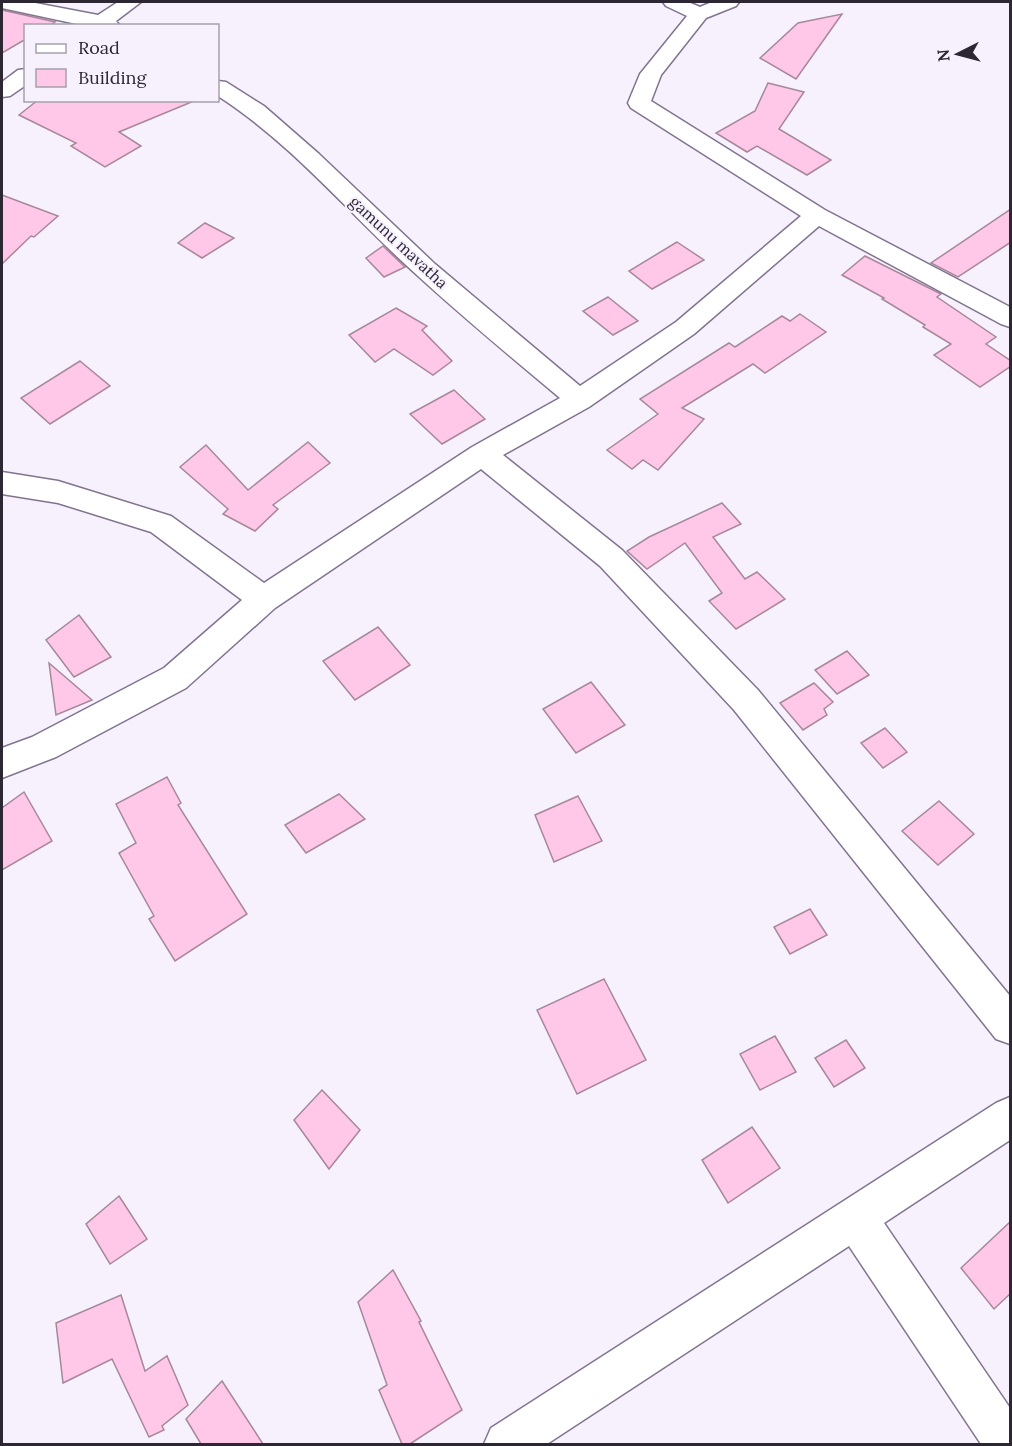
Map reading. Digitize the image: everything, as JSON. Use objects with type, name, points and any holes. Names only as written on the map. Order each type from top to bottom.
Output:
[{"type":"street","points":[[3,2],[103,24],[131,2]]},
{"type":"street","points":[[673,2],[699,14]]},
{"type":"street","points":[[729,2],[699,14],[651,74],[639,103],[817,215],[1011,318]]},
{"type":"street","points":[[2,91],[24,76]]},
{"type":"street","name":"gamunu mavatha","points":[[219,88],[264,118],[311,159],[426,270],[579,400]]},
{"type":"street","points":[[2,763],[44,747],[175,678],[264,599],[482,454],[579,400],[685,328],[817,215]]},
{"type":"street","points":[[482,454],[611,558],[746,700],[1011,1025]]},
{"type":"street","points":[[2,483],[58,492],[161,524],[264,599]]},
{"type":"street","points":[[518,1442],[1011,1117]]},
{"type":"street","points":[[855,1218],[1008,1444]]},
{"type":"building","points":[[2,10],[55,22],[52,24],[24,24],[24,40],[2,53]]},
{"type":"building","points":[[842,14],[796,79],[760,58],[798,23]]},
{"type":"building","points":[[768,83],[804,92],[779,129],[831,160],[807,175],[757,146],[747,152],[716,133],[755,111]]},
{"type":"building","points":[[35,102],[192,102],[119,132],[141,146],[105,167],[71,146],[76,143],[19,115]]},
{"type":"building","points":[[2,195],[58,216],[34,237],[31,236],[2,264]]},
{"type":"building","points":[[1011,209],[1011,242],[958,277],[931,263]]},
{"type":"building","points":[[205,223],[234,238],[202,258],[178,243]]},
{"type":"building","points":[[677,242],[704,260],[652,289],[629,271]]},
{"type":"building","points":[[383,246],[405,267],[384,277],[366,258]]},
{"type":"building","points":[[865,256],[941,294],[937,297],[996,337],[986,344],[1011,361],[1011,366],[980,387],[934,355],[951,344],[882,299],[884,298],[842,275]]},
{"type":"building","points":[[608,297],[638,321],[613,335],[583,311]]},
{"type":"building","points":[[396,308],[427,326],[422,330],[452,361],[433,375],[394,349],[375,362],[349,335]]},
{"type":"building","points":[[800,314],[826,332],[765,373],[753,364],[682,408],[704,419],[658,470],[643,460],[632,469],[607,450],[658,414],[640,399],[729,343],[735,347],[782,316],[790,321]]},
{"type":"building","points":[[80,361],[110,386],[50,424],[21,398]]},
{"type":"building","points":[[454,390],[485,419],[442,444],[410,414]]},
{"type":"building","points":[[308,442],[330,463],[273,505],[278,509],[255,531],[223,514],[228,509],[180,467],[206,445],[248,490]]},
{"type":"building","points":[[722,503],[741,524],[713,537],[745,579],[757,572],[785,599],[736,629],[709,601],[722,593],[685,543],[647,569],[627,551],[649,537]]},
{"type":"building","points":[[79,615],[111,657],[74,677],[46,640]]},
{"type":"building","points":[[378,627],[410,665],[355,700],[323,661]]},
{"type":"building","points":[[847,651],[869,675],[837,694],[815,670]]},
{"type":"building","points":[[49,663],[92,700],[56,715]]},
{"type":"building","points":[[591,682],[625,725],[576,753],[543,709]]},
{"type":"building","points":[[814,683],[833,702],[824,709],[827,715],[803,730],[780,703]]},
{"type":"building","points":[[885,728],[907,752],[883,768],[861,743]]},
{"type":"building","points":[[167,777],[181,803],[178,805],[247,914],[175,961],[149,919],[154,916],[119,853],[136,843],[116,804]]},
{"type":"building","points":[[24,792],[52,841],[2,870],[2,808]]},
{"type":"building","points":[[339,794],[365,819],[306,853],[285,825]]},
{"type":"building","points":[[578,796],[602,841],[554,862],[535,815]]},
{"type":"building","points":[[939,801],[974,834],[938,865],[902,831]]},
{"type":"building","points":[[810,909],[827,935],[790,954],[774,927]]},
{"type":"building","points":[[604,979],[646,1060],[577,1094],[537,1010]]},
{"type":"building","points":[[775,1036],[796,1072],[760,1090],[740,1054]]},
{"type":"building","points":[[846,1040],[865,1068],[834,1087],[815,1058]]},
{"type":"building","points":[[322,1090],[360,1130],[329,1169],[294,1120]]},
{"type":"building","points":[[752,1127],[780,1168],[728,1203],[702,1160]]},
{"type":"building","points":[[119,1196],[147,1239],[110,1264],[86,1224]]},
{"type":"building","points":[[1011,1221],[1011,1293],[994,1309],[961,1268]]},
{"type":"building","points":[[393,1270],[421,1321],[419,1322],[462,1410],[410,1444],[402,1444],[379,1390],[387,1385],[358,1302]]},
{"type":"building","points":[[121,1295],[145,1371],[167,1356],[188,1405],[162,1426],[164,1430],[149,1437],[112,1359],[63,1383],[56,1323]]},
{"type":"building","points":[[222,1381],[263,1444],[201,1444],[186,1419]]}]
